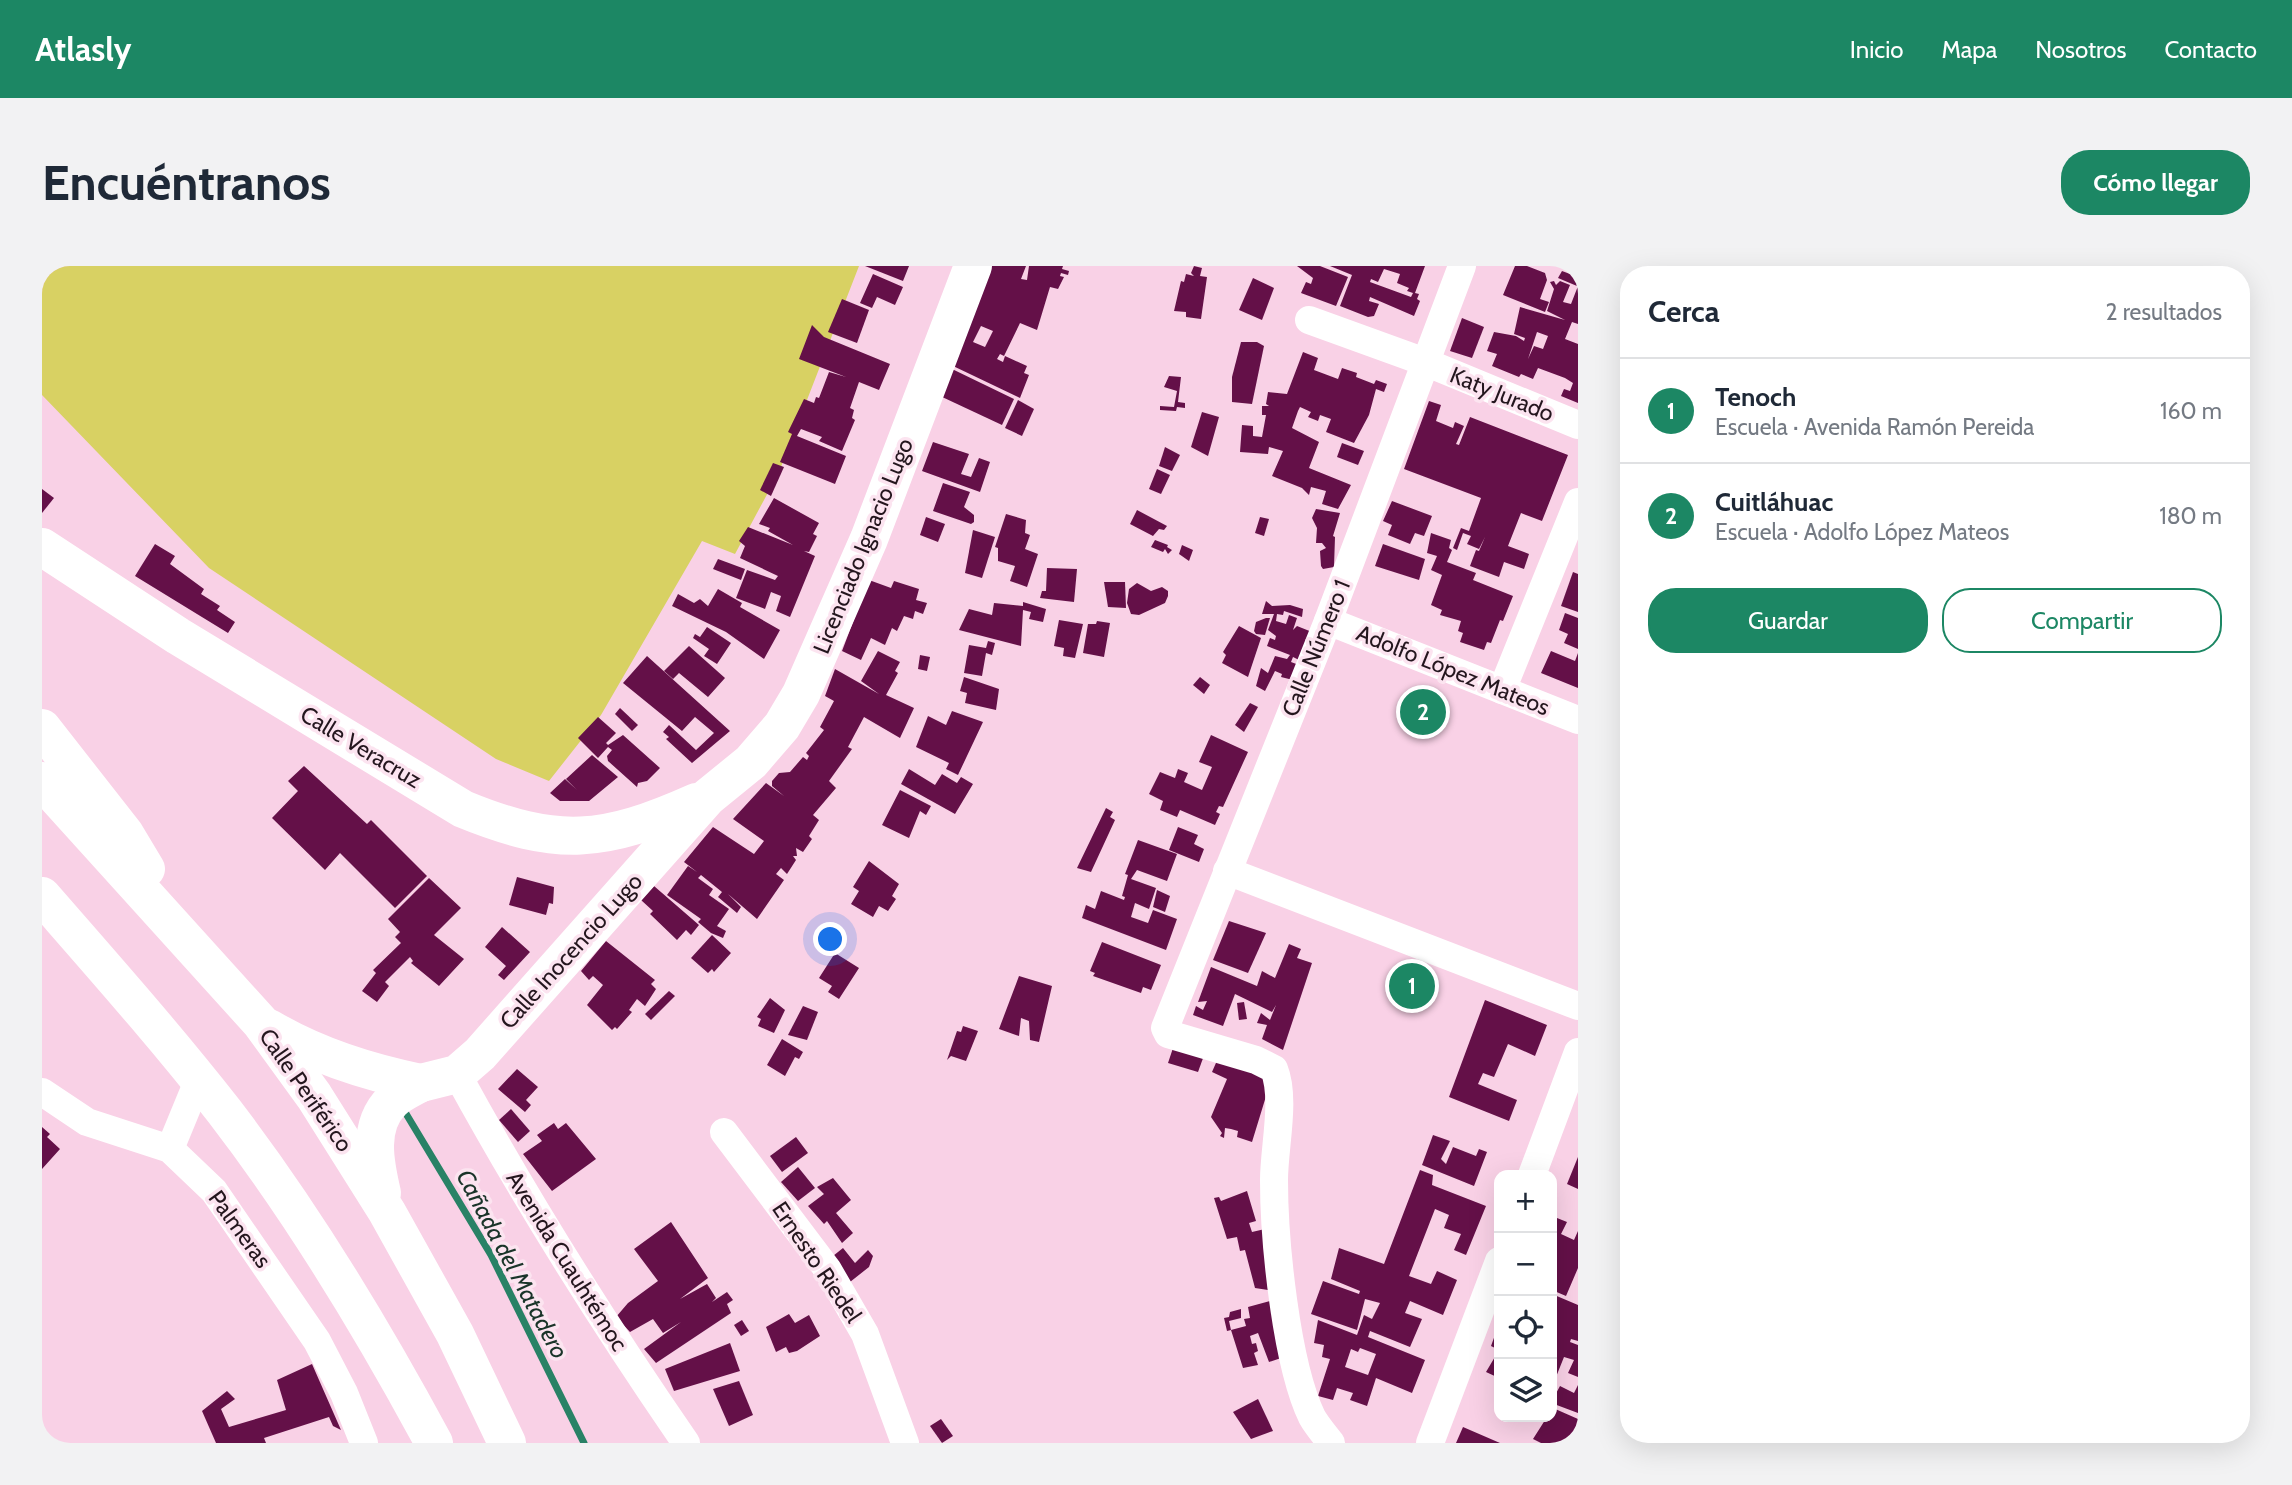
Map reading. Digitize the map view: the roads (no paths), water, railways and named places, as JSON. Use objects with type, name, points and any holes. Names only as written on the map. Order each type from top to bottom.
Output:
[{"type":"main road","name":"Licenciado Ignacio Lugo","points":[[708,797],[751,762],[782,726],[801,694],[869,539],[973,266]]},
{"type":"main road","name":"Calle Veracruz","points":[[42,547],[178,636],[463,809],[497,823],[564,838],[607,835],[645,825],[708,797]]},
{"type":"main road","points":[[42,728],[125,834],[148,874],[169,922]]},
{"type":"main road","name":"Calle Periférico","points":[[42,781],[261,1023],[314,1096],[387,1212],[456,1334],[507,1443]]},
{"type":"main road","name":"Calle Inocencio Lugo","points":[[421,1083],[457,1074],[480,1054],[708,797]]},
{"type":"main road","points":[[42,896],[152,1021],[224,1112],[311,1235],[383,1348],[435,1443]]},
{"type":"main road","points":[[261,1023],[324,1055],[356,1067],[421,1083]]},
{"type":"main road","points":[[387,1212],[373,1155],[376,1136],[382,1117],[392,1101],[421,1083]]},
{"type":"street","name":"Calle Número 1","points":[[1331,1443],[1312,1418],[1282,1292],[1274,1182],[1280,1091],[1274,1069],[1256,1060],[1168,1034],[1165,1028],[1328,621],[1462,266]]},
{"type":"street","name":"Katy Jurado","points":[[1309,320],[1425,362],[1578,425]]},
{"type":"street","points":[[1502,690],[1578,502]]},
{"type":"street","name":"Adolfo López Mateos","points":[[1328,621],[1578,720]]},
{"type":"street","points":[[1227,871],[1578,1006]]},
{"type":"street","points":[[1534,1170],[1578,1052]]},
{"type":"street","name":"Avenida Cuauhtémoc","points":[[457,1074],[520,1189],[627,1357],[686,1443]]},
{"type":"street","points":[[170,1149],[198,1081]]},
{"type":"street","name":"Palmeras","points":[[42,1092],[87,1122],[170,1149],[214,1191],[317,1341],[366,1438]]},
{"type":"street","name":"Ernesto Riedel","points":[[724,1132],[828,1270],[865,1334],[905,1443]]},
{"type":"street","points":[[1430,1443],[1494,1274]]},
{"type":"waterway","name":"Cañada del Matadero","points":[[402,1107],[491,1255],[584,1443]]},
{"type":"place","name":"Cuitláhuac","points":[[1423,712]]},
{"type":"place","name":"Tenoch","points":[[1412,986]]}]
